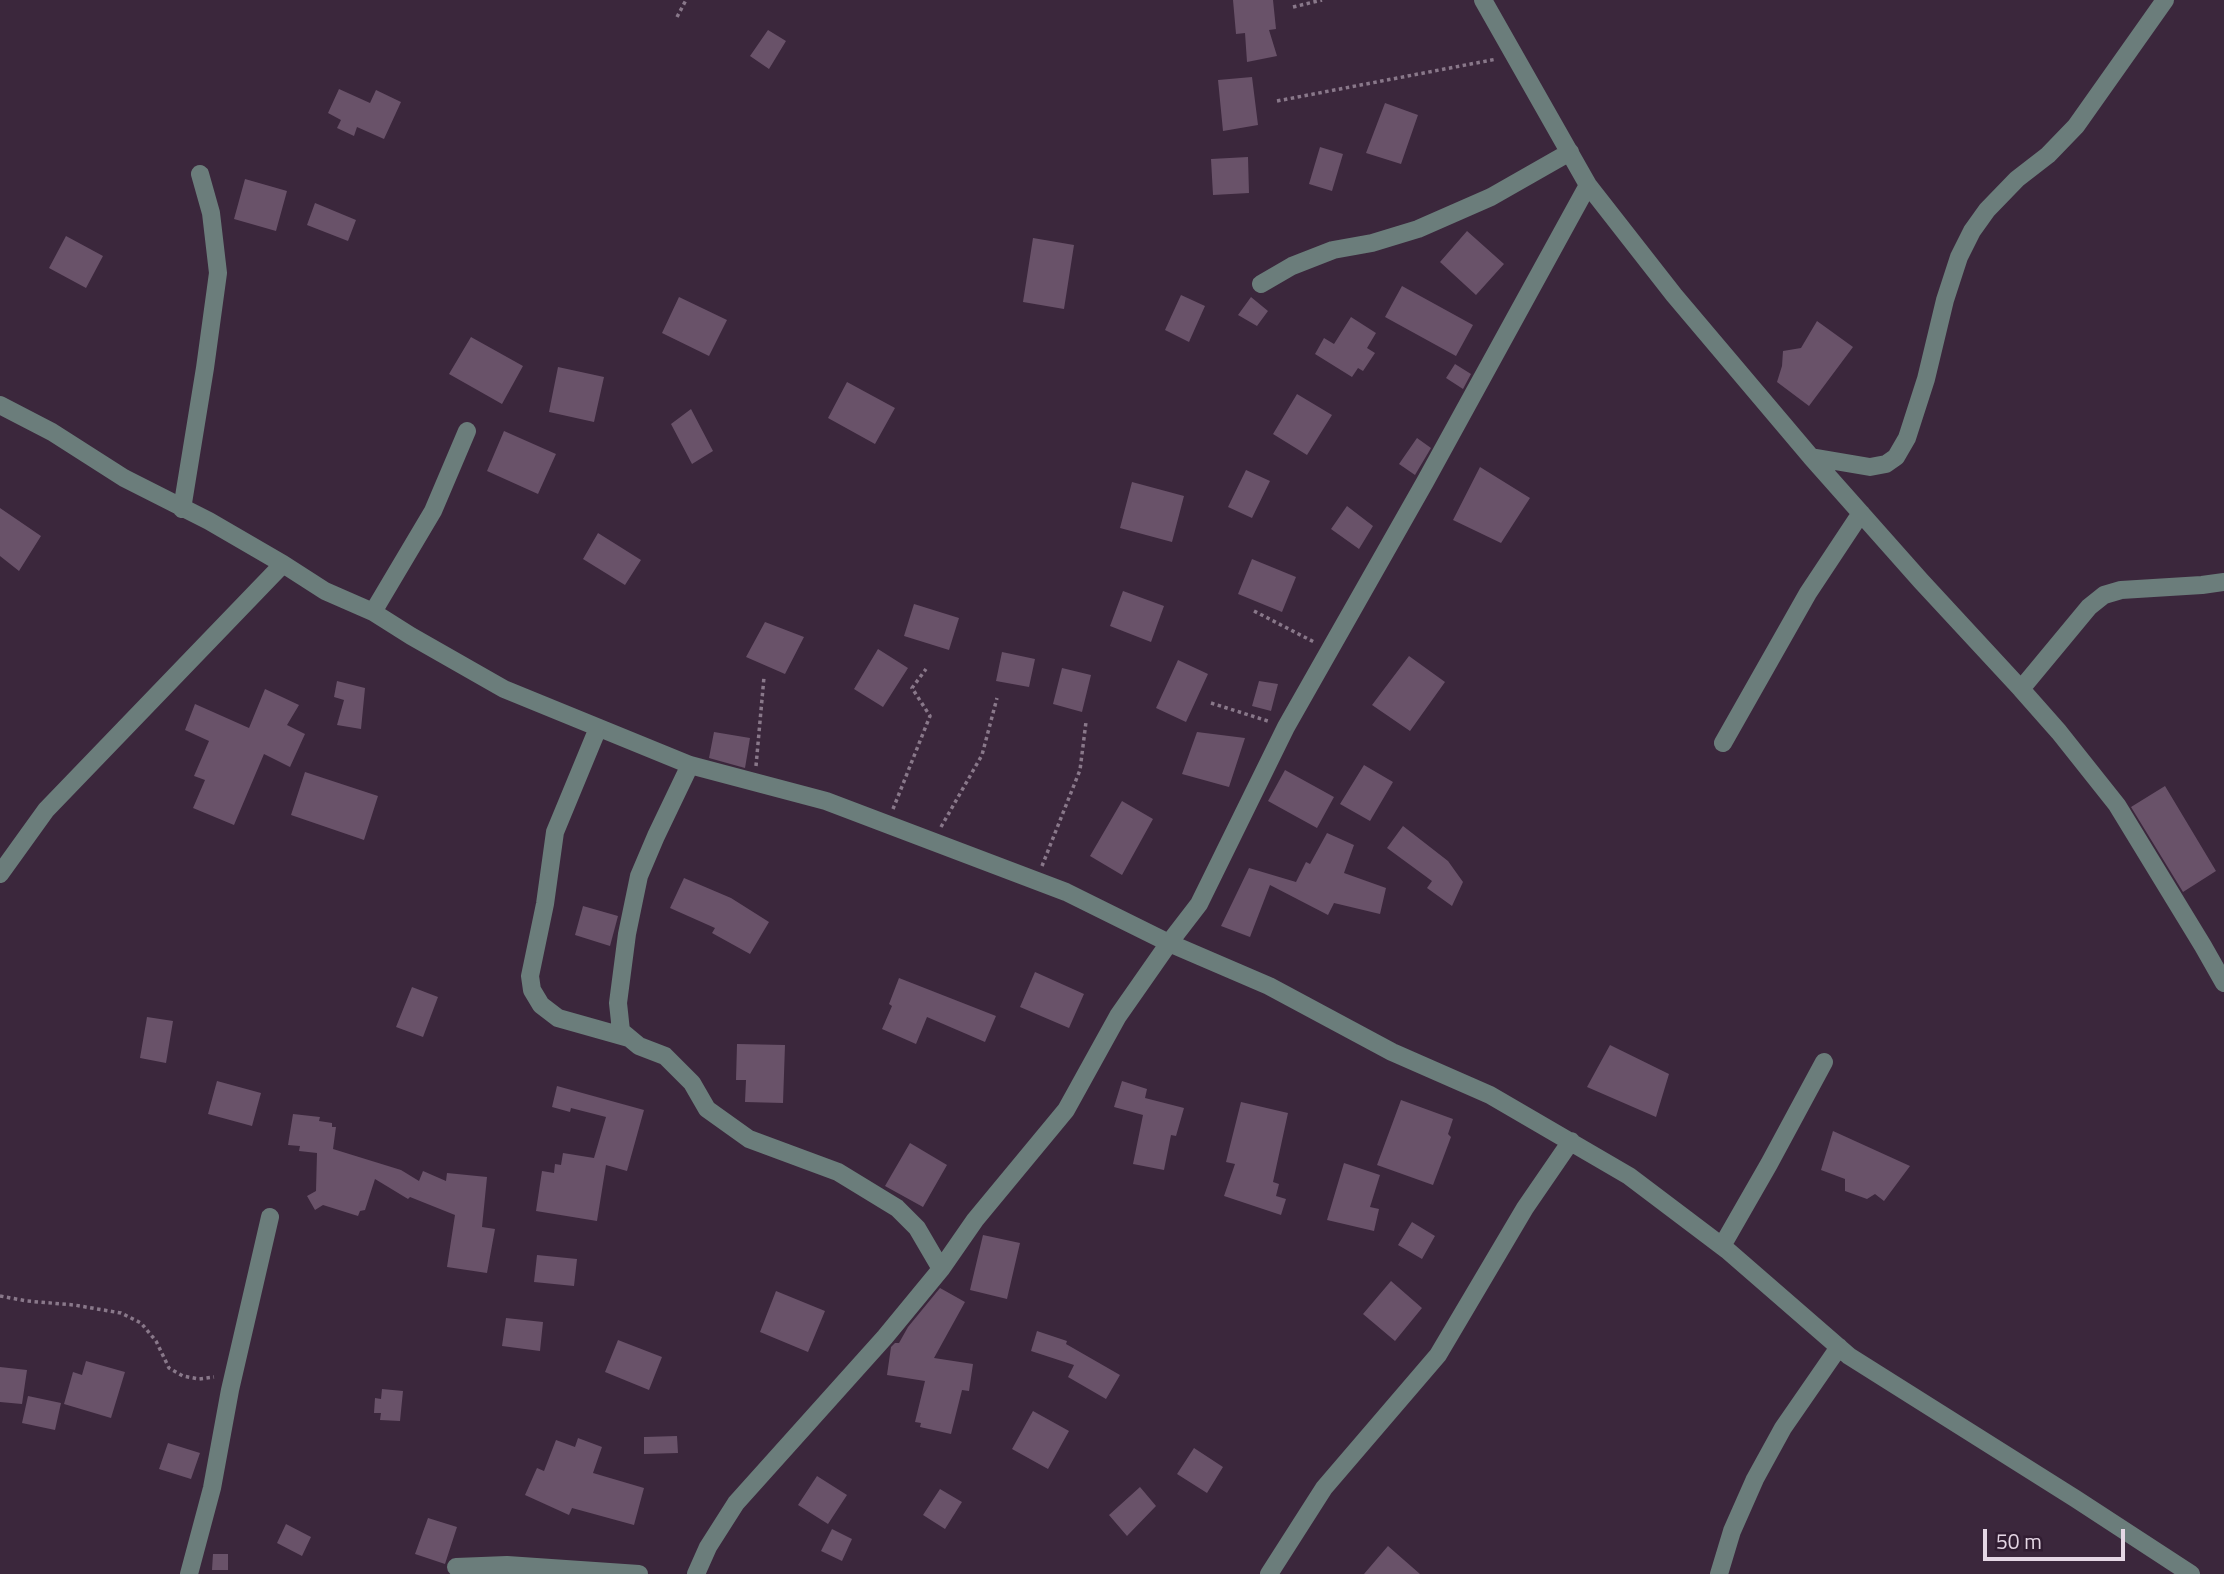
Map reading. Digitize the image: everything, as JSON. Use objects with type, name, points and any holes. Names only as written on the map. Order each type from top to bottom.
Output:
[{"type":"street","points":[[1483,0],[1588,185],[1674,295],[1811,457],[2059,732],[2118,805],[2224,983]]},
{"type":"street","points":[[1811,457],[1870,467],[1886,464],[1896,457],[1911,426],[1926,379],[1945,299],[1959,257],[1972,230],[2017,178],[2048,155],[2077,126],[2165,0]]},
{"type":"street","points":[[1261,284],[1292,265],[1333,250],[1372,243],[1418,229],[1491,197],[1570,152]]},
{"type":"street","points":[[182,509],[218,272],[211,213],[200,174]]},
{"type":"street","points":[[696,1574],[708,1547],[736,1503],[819,1413],[941,1269],[975,1220],[1066,1110],[1118,1016],[1199,904],[1286,727],[1588,185]]},
{"type":"street","points":[[0,405],[52,432],[124,478],[209,521],[325,591],[373,612],[504,689],[690,765],[826,801],[1066,892],[1169,943],[1269,986],[1392,1052],[1490,1095],[1629,1177],[1722,1246],[1849,1356],[2076,1499],[2178,1571]]},
{"type":"street","points":[[373,612],[433,511],[467,432]]},
{"type":"street","points":[[1723,743],[1808,593],[1861,513]]},
{"type":"street","points":[[0,874],[46,810],[283,564]]},
{"type":"street","points":[[2021,689],[2089,607],[2104,595],[2121,590],[2224,582]]},
{"type":"street","points":[[598,728],[555,832],[545,904],[530,976],[532,990],[541,1005],[558,1018],[629,1038]]},
{"type":"street","points":[[690,765],[656,836],[637,888],[627,934],[618,1003],[621,1031],[639,1046],[665,1056],[692,1083],[707,1109],[749,1139],[838,1172],[897,1208],[917,1228],[941,1269]]},
{"type":"street","points":[[1722,1246],[1824,1062]]},
{"type":"street","points":[[1269,1574],[1324,1488],[1438,1354],[1519,1218],[1571,1141]]},
{"type":"street","points":[[188,1574],[212,1488],[233,1374],[270,1217]]},
{"type":"street","points":[[1719,1574],[1732,1531],[1755,1479],[1783,1428],[1839,1347]]},
{"type":"street","points":[[456,1567],[507,1565],[639,1574]]},
{"type":"path","points":[[677,17],[686,0]]},
{"type":"path","points":[[1293,8],[1322,0]]},
{"type":"path","points":[[1277,102],[1516,56]]},
{"type":"path","points":[[1254,611],[1330,650]]},
{"type":"path","points":[[887,823],[930,716],[912,688],[926,669]]},
{"type":"path","points":[[755,782],[764,677]]},
{"type":"path","points":[[933,841],[982,755],[997,698]]},
{"type":"path","points":[[1211,703],[1286,727]]},
{"type":"path","points":[[1037,881],[1080,770],[1086,722]]},
{"type":"path","points":[[0,1296],[121,1313],[141,1323],[156,1341],[169,1368],[183,1376],[199,1379],[233,1374]]},
{"type":"building","points":[[1233,0],[1273,0],[1276,29],[1269,30],[1277,56],[1247,62],[1245,33],[1236,34]]},
{"type":"building","points":[[768,30],[786,41],[769,69],[750,56]]},
{"type":"building","points":[[1252,77],[1258,125],[1223,131],[1218,80]]},
{"type":"building","points":[[339,89],[370,103],[376,90],[401,102],[384,139],[357,127],[354,136],[337,128],[341,120],[328,113]]},
{"type":"building","points":[[1385,103],[1418,115],[1401,164],[1366,153]]},
{"type":"building","points":[[1320,147],[1343,154],[1332,191],[1309,184]]},
{"type":"building","points":[[1248,157],[1249,193],[1213,195],[1211,159]]},
{"type":"building","points":[[245,179],[287,191],[276,231],[234,219]]},
{"type":"building","points":[[315,203],[356,220],[348,241],[307,225]]},
{"type":"building","points":[[1467,231],[1504,264],[1476,295],[1440,262]]},
{"type":"building","points":[[66,236],[103,256],[86,288],[49,268]]},
{"type":"building","points":[[1033,238],[1074,245],[1064,309],[1023,302]]},
{"type":"building","points":[[1402,286],[1473,325],[1456,356],[1385,317]]},
{"type":"building","points":[[1181,295],[1205,306],[1189,342],[1165,330]]},
{"type":"building","points":[[679,297],[727,320],[709,356],[662,333]]},
{"type":"building","points":[[1251,297],[1268,311],[1257,326],[1238,315]]},
{"type":"building","points":[[1351,317],[1376,333],[1367,348],[1375,353],[1363,371],[1358,368],[1352,377],[1315,354],[1324,338],[1334,344]]},
{"type":"building","points":[[1817,321],[1853,347],[1809,406],[1777,382],[1783,351],[1801,348]]},
{"type":"building","points":[[471,337],[523,366],[502,404],[449,374]]},
{"type":"building","points":[[1455,364],[1471,374],[1463,389],[1446,378]]},
{"type":"building","points":[[558,367],[604,377],[594,422],[549,412]]},
{"type":"building","points":[[847,382],[895,408],[875,444],[828,418]]},
{"type":"building","points":[[1297,394],[1332,415],[1307,455],[1273,434]]},
{"type":"building","points":[[691,409],[713,451],[692,464],[671,424]]},
{"type":"building","points":[[504,431],[556,454],[538,494],[487,471]]},
{"type":"building","points":[[1417,438],[1431,448],[1415,475],[1399,464]]},
{"type":"building","points":[[1480,467],[1530,498],[1501,543],[1453,520]]},
{"type":"building","points":[[1246,470],[1270,481],[1252,518],[1228,507]]},
{"type":"building","points":[[1132,482],[1184,496],[1172,542],[1120,528]]},
{"type":"building","points":[[1347,506],[1373,526],[1359,549],[1331,529]]},
{"type":"building","points":[[0,508],[41,536],[19,571],[0,556]]},
{"type":"building","points":[[598,533],[641,560],[625,585],[583,559]]},
{"type":"building","points":[[1252,559],[1296,577],[1282,612],[1238,594]]},
{"type":"building","points":[[1123,591],[1164,606],[1151,642],[1110,626]]},
{"type":"building","points":[[914,604],[959,618],[949,650],[904,636]]},
{"type":"building","points":[[765,622],[804,637],[785,674],[746,657]]},
{"type":"building","points":[[878,649],[908,668],[883,707],[854,689]]},
{"type":"building","points":[[1002,652],[1035,659],[1029,687],[996,681]]},
{"type":"building","points":[[1409,656],[1445,682],[1410,731],[1372,705]]},
{"type":"building","points":[[1178,660],[1208,674],[1186,722],[1156,708]]},
{"type":"building","points":[[1062,668],[1091,675],[1082,712],[1053,704]]},
{"type":"building","points":[[337,681],[365,688],[361,729],[337,725],[344,700],[334,697]]},
{"type":"building","points":[[1259,681],[1278,684],[1271,711],[1252,706]]},
{"type":"building","points":[[265,689],[299,705],[287,725],[305,734],[290,767],[264,754],[234,825],[193,808],[205,780],[194,776],[209,741],[185,730],[195,704],[249,728]]},
{"type":"building","points":[[714,732],[750,738],[745,768],[709,758]]},
{"type":"building","points":[[1197,732],[1245,738],[1229,787],[1182,774]]},
{"type":"building","points":[[1364,765],[1393,782],[1370,821],[1340,804]]},
{"type":"building","points":[[1285,770],[1334,797],[1317,828],[1268,801]]},
{"type":"building","points":[[305,772],[378,796],[364,840],[291,815]]},
{"type":"building","points":[[2165,786],[2216,871],[2183,892],[2131,807]]},
{"type":"building","points":[[1122,801],[1153,819],[1122,875],[1090,856]]},
{"type":"building","points":[[1403,826],[1448,861],[1463,882],[1452,906],[1427,888],[1432,881],[1387,848]]},
{"type":"building","points":[[1327,833],[1354,845],[1344,873],[1386,888],[1380,914],[1334,903],[1328,915],[1270,885],[1250,937],[1221,926],[1249,868],[1296,882],[1306,862],[1310,864]]},
{"type":"building","points":[[684,878],[731,898],[769,922],[750,954],[712,933],[715,928],[670,908]]},
{"type":"building","points":[[583,906],[618,916],[610,946],[575,935]]},
{"type":"building","points":[[1035,972],[1084,994],[1069,1028],[1020,1007]]},
{"type":"building","points":[[899,978],[996,1016],[985,1042],[927,1017],[916,1044],[882,1029],[892,1006],[889,1004]]},
{"type":"building","points":[[412,987],[438,997],[423,1037],[396,1027]]},
{"type":"building","points":[[147,1017],[173,1021],[166,1063],[140,1058]]},
{"type":"building","points":[[737,1044],[785,1045],[783,1103],[745,1102],[746,1080],[736,1080]]},
{"type":"building","points":[[1610,1045],[1669,1074],[1656,1117],[1587,1087]]},
{"type":"building","points":[[217,1081],[261,1093],[252,1126],[208,1114]]},
{"type":"building","points":[[1122,1081],[1147,1089],[1145,1098],[1184,1108],[1176,1136],[1171,1135],[1164,1170],[1133,1164],[1143,1115],[1114,1107]]},
{"type":"building","points":[[557,1086],[644,1110],[627,1171],[606,1165],[597,1221],[536,1211],[542,1171],[554,1173],[555,1164],[561,1165],[563,1153],[594,1158],[606,1117],[571,1108],[570,1112],[552,1107]]},
{"type":"building","points":[[1401,1100],[1453,1119],[1448,1134],[1451,1137],[1433,1185],[1377,1165]]},
{"type":"building","points":[[1241,1102],[1288,1113],[1273,1182],[1279,1184],[1276,1196],[1286,1199],[1281,1215],[1224,1196],[1235,1164],[1226,1162]]},
{"type":"building","points":[[293,1114],[320,1117],[319,1121],[332,1123],[332,1127],[336,1127],[333,1149],[401,1170],[419,1181],[423,1171],[446,1181],[447,1173],[487,1177],[482,1227],[495,1229],[487,1273],[447,1267],[455,1215],[410,1197],[408,1199],[375,1179],[365,1210],[360,1211],[358,1216],[323,1205],[315,1210],[307,1196],[316,1191],[317,1153],[299,1151],[300,1146],[288,1145]]},
{"type":"building","points":[[1833,1131],[1910,1166],[1884,1201],[1875,1194],[1867,1199],[1845,1191],[1845,1179],[1821,1170]]},
{"type":"building","points":[[910,1143],[947,1165],[923,1207],[885,1186]]},
{"type":"building","points":[[1344,1163],[1380,1175],[1370,1207],[1379,1209],[1374,1231],[1327,1220]]},
{"type":"building","points":[[1412,1222],[1435,1236],[1422,1259],[1398,1245]]},
{"type":"building","points":[[983,1235],[1020,1243],[1007,1299],[970,1290]]},
{"type":"building","points":[[537,1255],[577,1259],[574,1286],[534,1282]]},
{"type":"building","points":[[1391,1281],[1422,1308],[1395,1341],[1363,1314]]},
{"type":"building","points":[[940,1288],[965,1302],[934,1358],[973,1364],[969,1391],[962,1390],[951,1434],[920,1427],[921,1423],[915,1422],[925,1381],[887,1375],[891,1347],[899,1343],[908,1327]]},
{"type":"building","points":[[776,1291],[825,1311],[808,1352],[760,1332]]},
{"type":"building","points":[[506,1318],[543,1322],[540,1351],[502,1346]]},
{"type":"building","points":[[1037,1331],[1067,1341],[1066,1344],[1120,1375],[1106,1399],[1068,1377],[1074,1365],[1031,1351]]},
{"type":"building","points":[[618,1340],[662,1357],[649,1390],[605,1372]]},
{"type":"building","points":[[86,1361],[125,1372],[111,1418],[64,1404],[73,1372],[82,1375]]},
{"type":"building","points":[[0,1367],[27,1370],[22,1404],[0,1402]]},
{"type":"building","points":[[382,1389],[403,1391],[400,1421],[380,1420],[381,1413],[374,1413],[375,1398],[381,1399]]},
{"type":"building","points":[[28,1396],[61,1403],[55,1430],[22,1423]]},
{"type":"building","points":[[1033,1411],[1069,1431],[1048,1469],[1012,1449]]},
{"type":"building","points":[[677,1436],[678,1453],[644,1454],[644,1437]]},
{"type":"building","points":[[578,1438],[602,1447],[593,1473],[644,1488],[634,1525],[572,1508],[569,1515],[525,1495],[537,1468],[544,1471],[556,1440],[575,1447]]},
{"type":"building","points":[[168,1443],[200,1453],[191,1479],[159,1469]]},
{"type":"building","points":[[1194,1448],[1223,1467],[1207,1493],[1177,1474]]},
{"type":"building","points":[[817,1476],[847,1495],[828,1524],[798,1505]]},
{"type":"building","points":[[1140,1487],[1156,1506],[1127,1536],[1109,1515]]},
{"type":"building","points":[[940,1489],[962,1502],[945,1529],[923,1515]]},
{"type":"building","points":[[428,1518],[457,1527],[445,1564],[415,1554]]},
{"type":"building","points":[[286,1524],[311,1537],[302,1556],[277,1543]]},
{"type":"building","points":[[832,1529],[852,1539],[842,1561],[821,1551]]},
{"type":"building","points":[[1388,1546],[1420,1574],[1364,1574]]},
{"type":"building","points":[[213,1554],[228,1554],[228,1570],[212,1570]]}]
